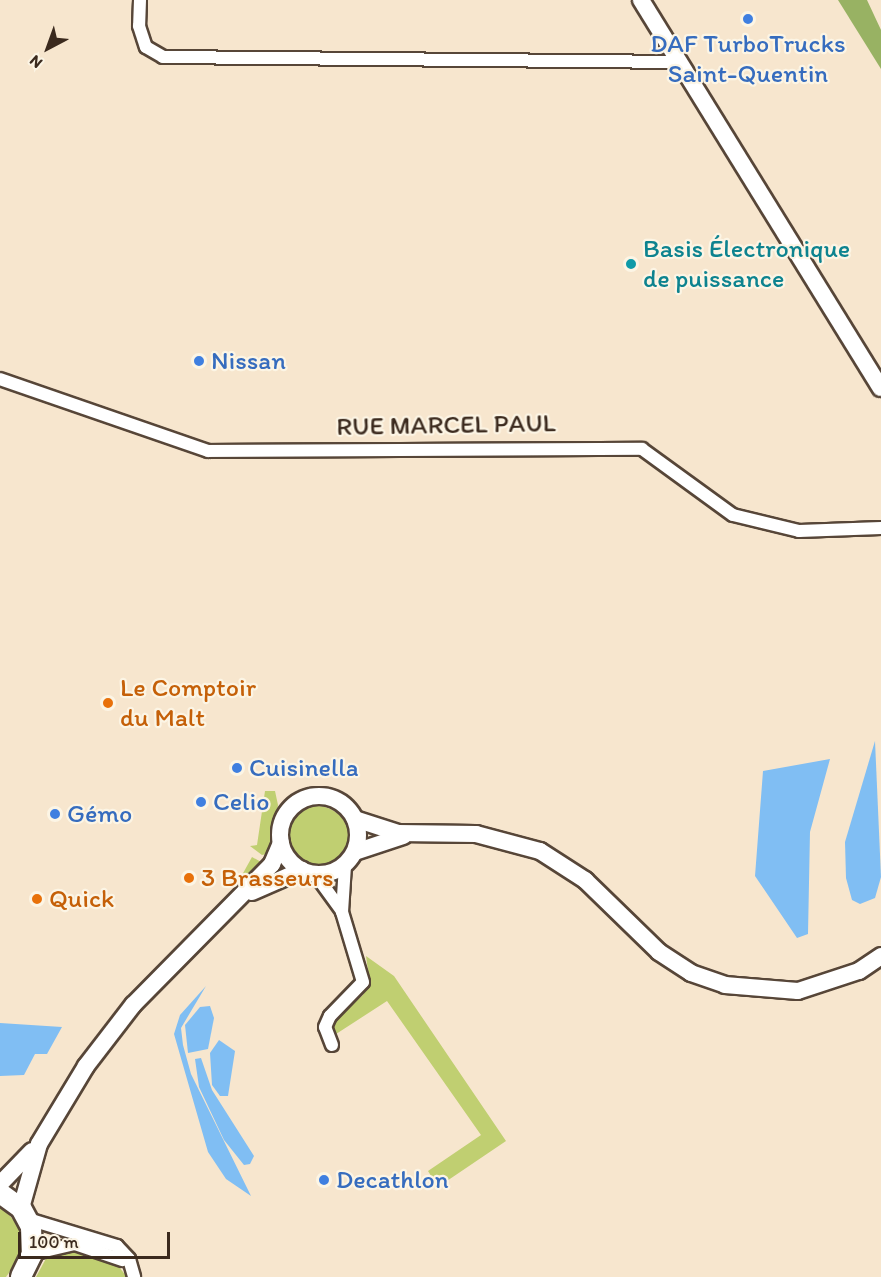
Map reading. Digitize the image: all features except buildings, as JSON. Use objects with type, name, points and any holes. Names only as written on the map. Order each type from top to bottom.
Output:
[{"type":"main road","points":[[0,1193],[24,1214],[27,1269]]},
{"type":"street","points":[[140,0],[139,26],[146,48],[163,57],[680,62]]},
{"type":"street","points":[[641,0],[881,388]]},
{"type":"street","name":"RUE MARCEL PAUL","points":[[0,379],[208,451],[642,449],[733,515],[799,531],[881,528]]},
{"type":"street","points":[[0,1184],[39,1144],[86,1065],[122,1019],[243,897],[272,864],[280,843],[286,813],[309,797],[334,799],[355,819],[412,834],[476,834],[540,851],[585,880],[658,952],[691,973],[725,985],[798,991],[859,970],[881,956]]},
{"type":"street","points":[[342,912],[355,819]]},
{"type":"street","points":[[243,897],[412,834]]},
{"type":"street","points":[[280,843],[342,912],[363,982],[330,1016],[325,1027],[332,1045]]},
{"type":"street","points":[[39,1144],[24,1214],[117,1246],[129,1259],[134,1277]]},
{"type":"street","points":[[27,1269],[86,1245],[113,1253],[134,1277]]},
{"type":"green space","points":[[838,0],[867,0],[881,30],[881,69]]},
{"type":"green space","points":[[265,791],[275,791],[278,805],[271,853],[262,855],[250,846],[257,845]]},
{"type":"green space","points":[[311,806],[323,806],[340,815],[347,826],[349,838],[347,850],[340,861],[323,870],[311,870],[299,865],[290,856],[285,844],[285,832],[290,820],[299,811]]},
{"type":"green space","points":[[252,857],[263,863],[243,900],[232,894]]},
{"type":"green space","points":[[366,956],[394,976],[506,1141],[438,1187],[428,1171],[481,1135],[387,1001],[333,1036],[331,1023],[363,995],[369,978]]},
{"type":"green space","points":[[0,1205],[18,1225],[23,1240],[21,1256],[6,1277],[0,1277]]},
{"type":"green space","points":[[69,1248],[108,1253],[127,1277],[36,1277],[49,1253]]},
{"type":"water","points":[[875,741],[881,877],[875,898],[860,904],[852,900],[846,878],[845,842]]},
{"type":"water","points":[[830,759],[810,832],[808,934],[797,938],[755,876],[763,771]]},
{"type":"water","points":[[206,986],[181,1028],[183,1045],[191,1074],[251,1196],[226,1179],[208,1152],[174,1034],[180,1015]]},
{"type":"water","points":[[210,1006],[214,1018],[208,1049],[188,1053],[185,1025],[200,1007]]},
{"type":"water","points":[[0,1023],[62,1027],[47,1054],[35,1054],[24,1075],[0,1076]]},
{"type":"water","points":[[219,1040],[235,1051],[228,1096],[220,1096],[212,1085],[210,1053]]},
{"type":"water","points":[[201,1058],[212,1090],[254,1156],[250,1164],[244,1165],[224,1140],[199,1087],[195,1059]]},
{"type":"place","name":"DAF TurboTrucks Saint-Quentin","points":[[748,19]]},
{"type":"place","name":"Basis Électronique de puissance","points":[[631,264]]},
{"type":"place","name":"Nissan","points":[[199,361]]},
{"type":"place","name":"Le Comptoir du Malt","points":[[108,703]]},
{"type":"place","name":"Cuisinella","points":[[237,768]]},
{"type":"place","name":"Celio","points":[[201,802]]},
{"type":"place","name":"Gémo","points":[[55,814]]},
{"type":"place","name":"3 Brasseurs","points":[[189,878]]},
{"type":"place","name":"Quick","points":[[37,899]]},
{"type":"place","name":"Decathlon","points":[[324,1180]]}]
